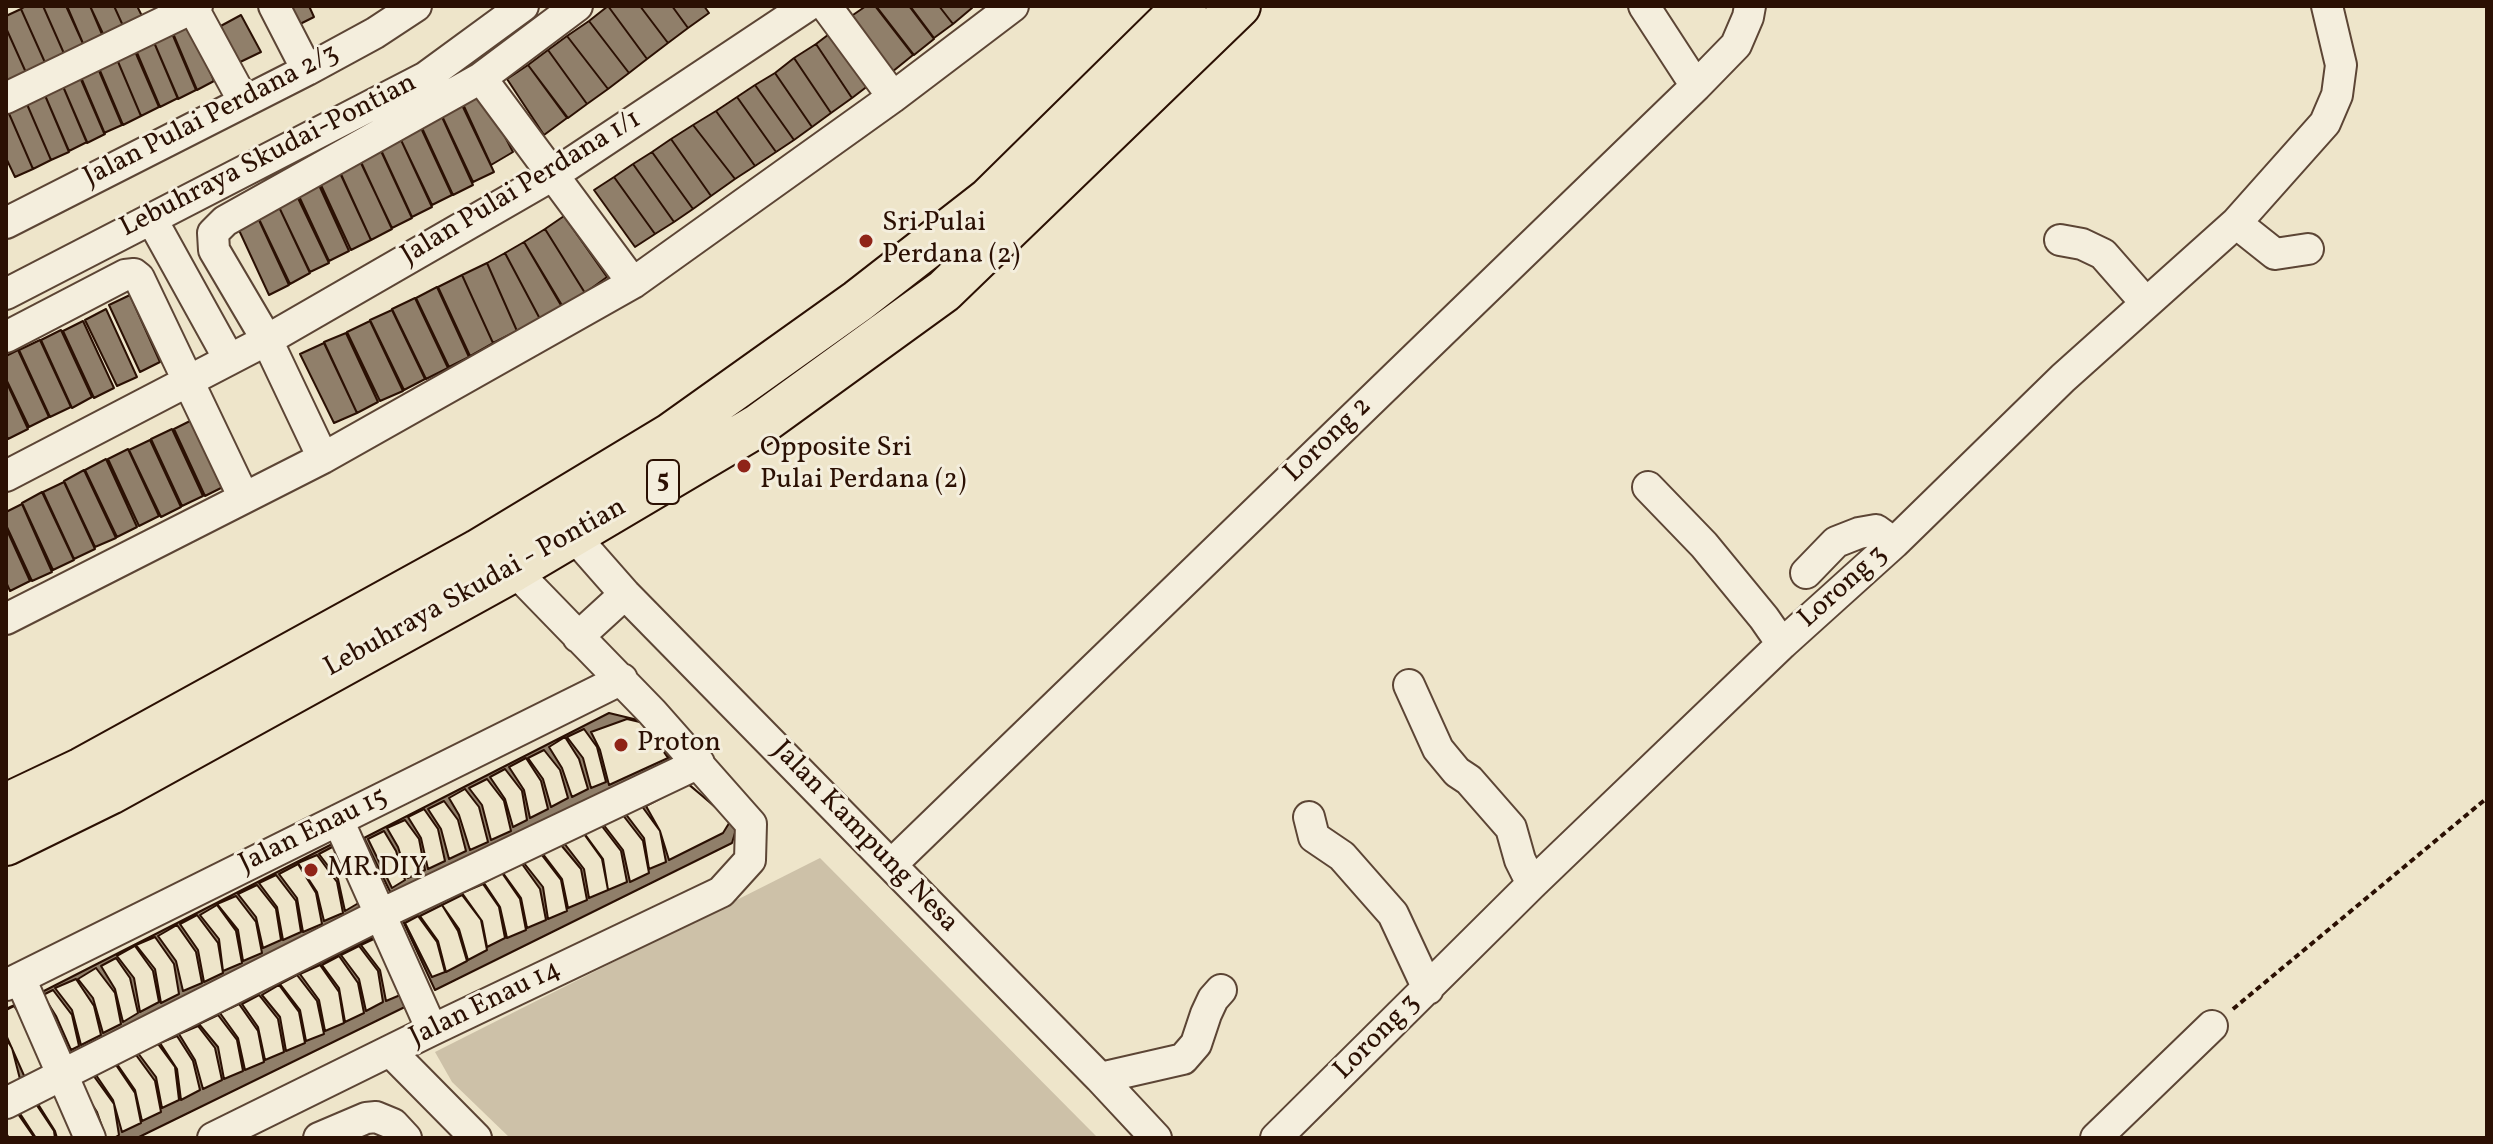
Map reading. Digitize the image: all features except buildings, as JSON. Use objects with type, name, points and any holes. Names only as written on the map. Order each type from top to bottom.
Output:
[{"type":"highway","name":"Lebuhraya Skudai - Pontian","points":[[6,805],[82,769],[478,551],[670,435],[858,301],[989,199],[1185,6]]},
{"type":"highway","name":"Lebuhraya Skudai - Pontian","points":[[6,844],[110,793],[514,570],[759,425],[944,291],[1239,6]]},
{"type":"street","points":[[274,6],[307,70]]},
{"type":"street","name":"Jalan Pulai Perdana 2/3","points":[[6,223],[307,70],[375,33],[416,6]]},
{"type":"street","name":"Lebuhraya Skudai-Pontian","points":[[6,294],[426,77],[523,6]]},
{"type":"street","points":[[323,458],[267,340],[214,250],[213,233],[225,221],[481,78],[577,6]]},
{"type":"street","name":"Jalan Pulai Perdana 1/1","points":[[6,476],[267,340],[553,175],[807,6]]},
{"type":"street","points":[[826,6],[893,97]]},
{"type":"street","points":[[8,611],[323,458],[633,283],[893,97],[1013,6]]},
{"type":"street","points":[[1644,6],[1696,86]]},
{"type":"street","name":"Lorong 2","points":[[891,865],[1696,86],[1736,45],[1750,6]]},
{"type":"street","name":"Lorong 3","points":[[1276,1138],[1532,884],[1782,644],[1894,543],[2063,378],[2236,223],[2325,123],[2337,95],[2341,65],[2327,6]]},
{"type":"street","points":[[6,98],[195,7],[244,102]]},
{"type":"street","points":[[481,78],[633,283]]},
{"type":"street","points":[[151,218],[229,359]]},
{"type":"street","points":[[2236,223],[2275,254],[2308,249]]},
{"type":"street","points":[[2060,240],[2082,244],[2103,254],[2146,303]]},
{"type":"street","points":[[6,337],[125,275],[134,274],[139,278],[244,498]]},
{"type":"street","points":[[1648,487],[1704,545],[1782,644]]},
{"type":"street","points":[[1806,573],[1836,542],[1859,533],[1876,530],[1894,543]]},
{"type":"street","name":"Jalan Kampung Nesa","points":[[574,536],[625,594],[1156,1138]]},
{"type":"street","points":[[6,1103],[379,915],[699,763],[622,679],[514,570]]},
{"type":"street","points":[[578,637],[625,594]]},
{"type":"street","name":"Jalan Enau 15","points":[[13,982],[622,679]]},
{"type":"street","points":[[1409,685],[1438,749],[1511,828],[1520,860],[1532,884]]},
{"type":"street","name":"Jalan Enau 14","points":[[230,1134],[432,1030],[721,892],[750,860],[751,824],[699,763]]},
{"type":"street","points":[[1309,817],[1314,837],[1342,856],[1393,914],[1428,989]]},
{"type":"street","points":[[338,820],[432,1030]]},
{"type":"street","points":[[13,982],[63,1076],[90,1138]]},
{"type":"street","points":[[1100,1078],[1183,1059],[1196,1044],[1206,1014],[1221,990]]},
{"type":"street","points":[[2096,1138],[2212,1026]]},
{"type":"street","points":[[390,1051],[476,1138]]},
{"type":"street","points":[[319,1138],[366,1118],[376,1117],[393,1124],[406,1138]]},
{"type":"path","points":[[2212,1026],[2487,798]]},
{"type":"shaded area","points":[[820,858],[1098,1138],[510,1138],[452,1082],[435,1052]]},
{"type":"place","name":"Sri Pulai Perdana (2)","points":[[866,241]]},
{"type":"place","name":"Opposite Sri Pulai Perdana (2)","points":[[744,466]]},
{"type":"place","name":"Proton","points":[[621,745]]},
{"type":"place","name":"MR.DIY","points":[[311,870]]}]
